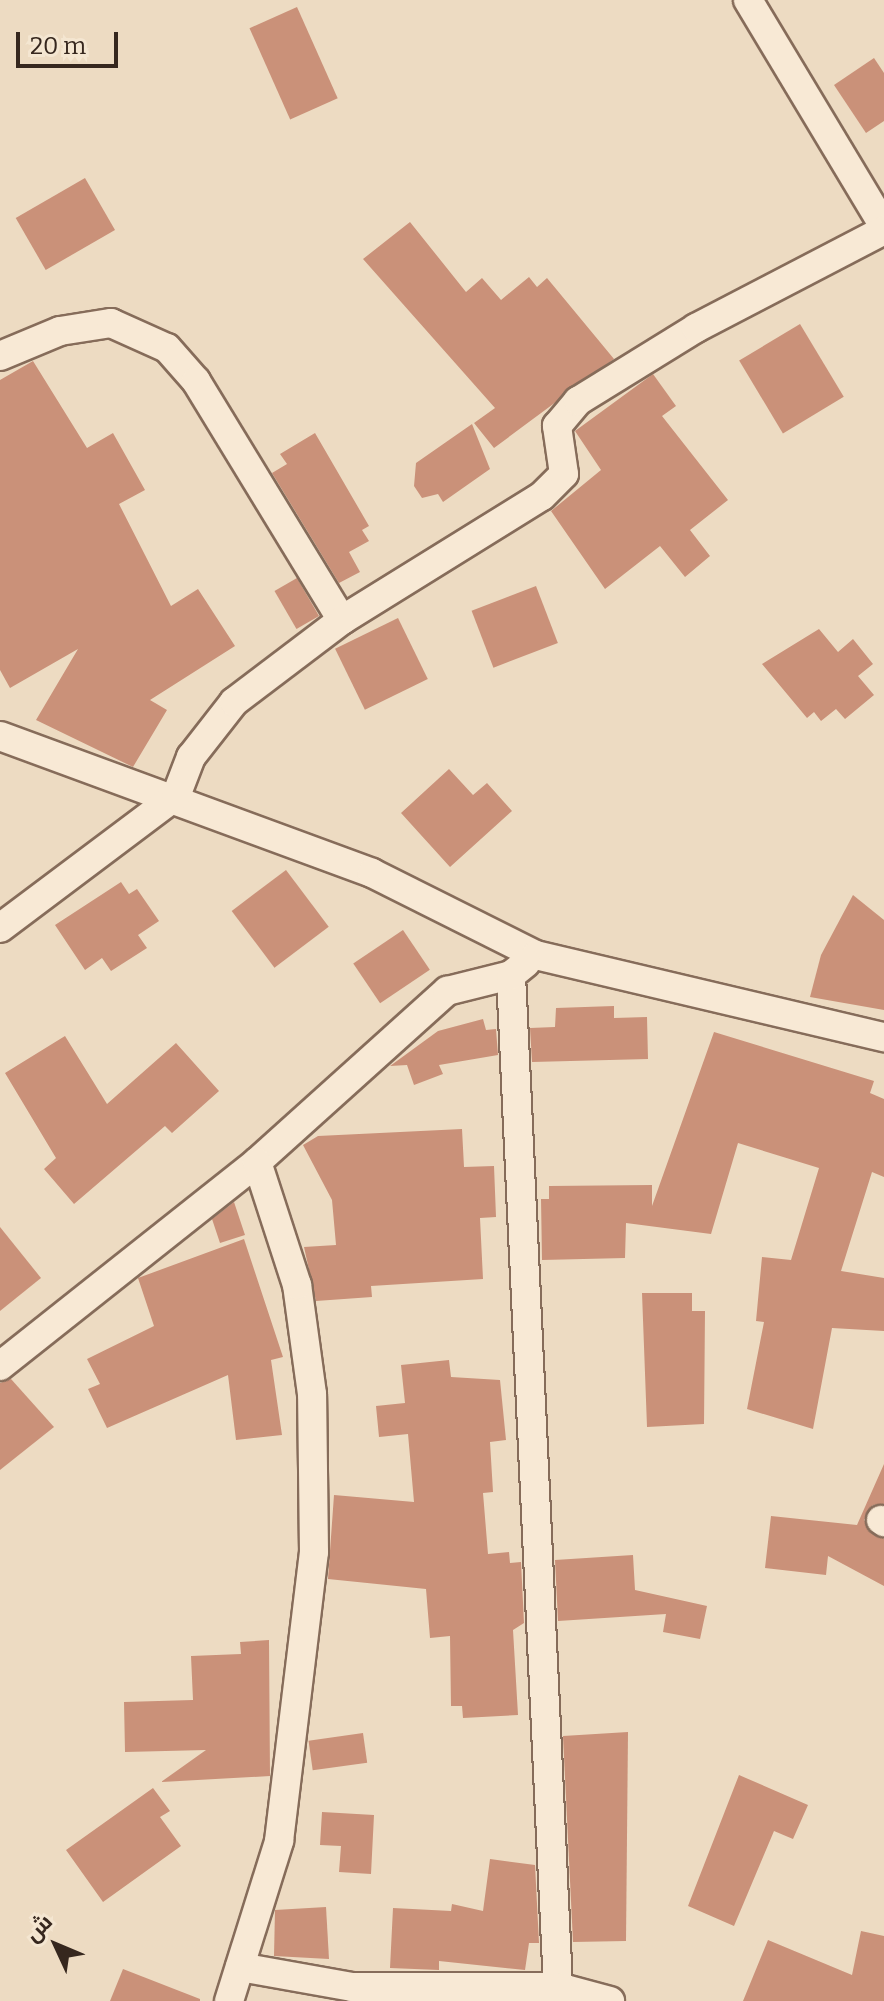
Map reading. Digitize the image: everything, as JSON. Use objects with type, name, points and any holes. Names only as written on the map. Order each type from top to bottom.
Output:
[{"type":"street","points":[[0,928],[176,796],[191,757],[234,702],[342,620],[542,496],[564,474],[557,426],[578,401],[696,328],[884,228],[748,0]]},
{"type":"street","points":[[0,356],[60,331],[111,323],[167,348],[196,381],[342,620]]},
{"type":"street","points":[[0,736],[176,796],[372,873],[536,955],[884,1037]]},
{"type":"street","points":[[0,1366],[257,1162],[447,991],[511,975],[536,955]]},
{"type":"street","points":[[511,975],[558,1987]]},
{"type":"street","points":[[229,2001],[279,1841],[314,1552],[312,1394],[297,1285],[257,1162]]},
{"type":"street","points":[[240,1967],[352,1987],[558,1987],[610,2001]]},
{"type":"building","points":[[297,7],[338,98],[290,120],[249,28]]},
{"type":"building","points":[[874,58],[884,73],[884,121],[866,133],[834,85]]},
{"type":"building","points":[[85,178],[115,230],[46,270],[16,218]]},
{"type":"building","points":[[410,222],[466,292],[482,278],[501,300],[529,277],[537,287],[547,278],[614,359],[494,448],[474,423],[495,408],[363,259]]},
{"type":"building","points":[[800,324],[844,397],[783,433],[739,361]]},
{"type":"building","points":[[33,361],[87,448],[113,433],[145,490],[119,504],[171,606],[198,589],[235,646],[150,700],[167,710],[133,767],[36,720],[78,649],[10,688],[0,670],[0,380]]},
{"type":"building","points":[[653,374],[676,406],[662,416],[728,500],[690,530],[710,556],[685,577],[660,546],[605,589],[551,511],[601,470],[575,431]]},
{"type":"building","points":[[472,424],[490,469],[443,502],[438,494],[422,498],[414,486],[416,463]]},
{"type":"building","points":[[315,433],[369,526],[362,530],[369,541],[349,552],[360,572],[339,583],[272,473],[287,464],[280,454]]},
{"type":"building","points":[[297,578],[319,616],[296,629],[274,591]]},
{"type":"building","points":[[536,586],[558,643],[493,668],[472,611]]},
{"type":"building","points":[[398,618],[428,679],[365,710],[335,649]]},
{"type":"building","points":[[819,629],[838,652],[853,639],[873,664],[858,676],[874,695],[845,719],[836,709],[821,721],[814,712],[807,718],[762,664]]},
{"type":"building","points":[[449,769],[473,795],[487,783],[512,811],[450,867],[401,813]]},
{"type":"building","points":[[286,870],[329,927],[274,968],[232,911]]},
{"type":"building","points":[[121,882],[129,894],[137,889],[159,921],[138,935],[147,948],[111,971],[102,958],[85,970],[55,925]]},
{"type":"building","points":[[853,895],[884,920],[884,1010],[810,997],[821,955]]},
{"type":"building","points":[[403,930],[430,970],[380,1003],[353,964]]},
{"type":"building","points":[[614,1006],[614,1018],[647,1017],[648,1059],[532,1062],[530,1028],[555,1027],[556,1008]]},
{"type":"building","points":[[483,1019],[486,1030],[496,1029],[498,1055],[439,1065],[443,1074],[414,1085],[407,1065],[390,1066],[438,1031]]},
{"type":"building","points":[[714,1032],[874,1081],[870,1093],[884,1099],[884,1177],[872,1172],[841,1271],[884,1278],[884,1331],[832,1328],[813,1429],[747,1409],[764,1322],[756,1321],[762,1257],[791,1260],[819,1168],[738,1143],[711,1234],[626,1223],[625,1258],[542,1260],[541,1199],[549,1199],[549,1186],[652,1185],[652,1206]]},
{"type":"building","points":[[65,1036],[107,1104],[176,1043],[219,1091],[172,1133],[165,1126],[74,1204],[44,1169],[56,1158],[5,1073]]},
{"type":"building","points":[[462,1129],[464,1167],[494,1166],[496,1217],[480,1218],[483,1279],[371,1286],[372,1297],[316,1301],[304,1247],[336,1245],[332,1200],[303,1145],[318,1136]]},
{"type":"building","points":[[234,1202],[245,1235],[220,1243],[212,1219]]},
{"type":"building","points":[[0,1227],[41,1278],[0,1311]]},
{"type":"building","points":[[244,1239],[283,1357],[271,1360],[282,1435],[236,1440],[228,1375],[107,1428],[88,1389],[100,1384],[87,1359],[154,1326],[138,1278]]},
{"type":"building","points":[[642,1293],[692,1293],[692,1311],[705,1311],[704,1424],[647,1427]]},
{"type":"building","points":[[449,1360],[451,1377],[500,1380],[506,1440],[490,1442],[493,1492],[483,1493],[488,1554],[509,1552],[510,1563],[521,1562],[524,1623],[513,1630],[518,1715],[463,1718],[462,1706],[451,1706],[450,1636],[430,1638],[426,1589],[328,1579],[334,1495],[414,1502],[408,1434],[379,1437],[376,1406],[405,1403],[401,1365]]},
{"type":"building","points":[[11,1379],[54,1427],[0,1470],[0,1383]]},
{"type":"building","points":[[884,1464],[884,1504],[873,1505],[864,1520],[884,1539],[884,1586],[828,1556],[826,1575],[765,1568],[771,1516],[857,1525]]},
{"type":"building","points":[[633,1555],[635,1590],[707,1606],[700,1639],[663,1632],[666,1614],[558,1621],[555,1560]]},
{"type":"building","points":[[269,1640],[270,1776],[161,1782],[206,1750],[125,1752],[124,1702],[193,1700],[191,1656],[241,1654],[240,1642]]},
{"type":"building","points":[[628,1732],[626,1941],[573,1942],[563,1736]]},
{"type":"building","points":[[363,1733],[367,1763],[313,1770],[309,1741]]},
{"type":"building","points":[[739,1775],[808,1805],[793,1839],[774,1831],[734,1926],[688,1906]]},
{"type":"building","points":[[153,1788],[170,1811],[160,1817],[181,1846],[103,1902],[66,1850]]},
{"type":"building","points":[[322,1812],[374,1815],[371,1874],[339,1872],[341,1846],[320,1845]]},
{"type":"building","points":[[490,1859],[535,1865],[539,1943],[529,1943],[525,1970],[439,1961],[439,1970],[390,1968],[393,1908],[451,1911],[452,1904],[483,1911]]},
{"type":"building","points":[[326,1907],[329,1959],[274,1956],[275,1910]]},
{"type":"building","points":[[861,1931],[884,1936],[884,2001],[743,2001],[768,1940],[852,1975]]},
{"type":"building","points":[[123,1969],[200,1999],[200,2001],[110,2001]]}]
